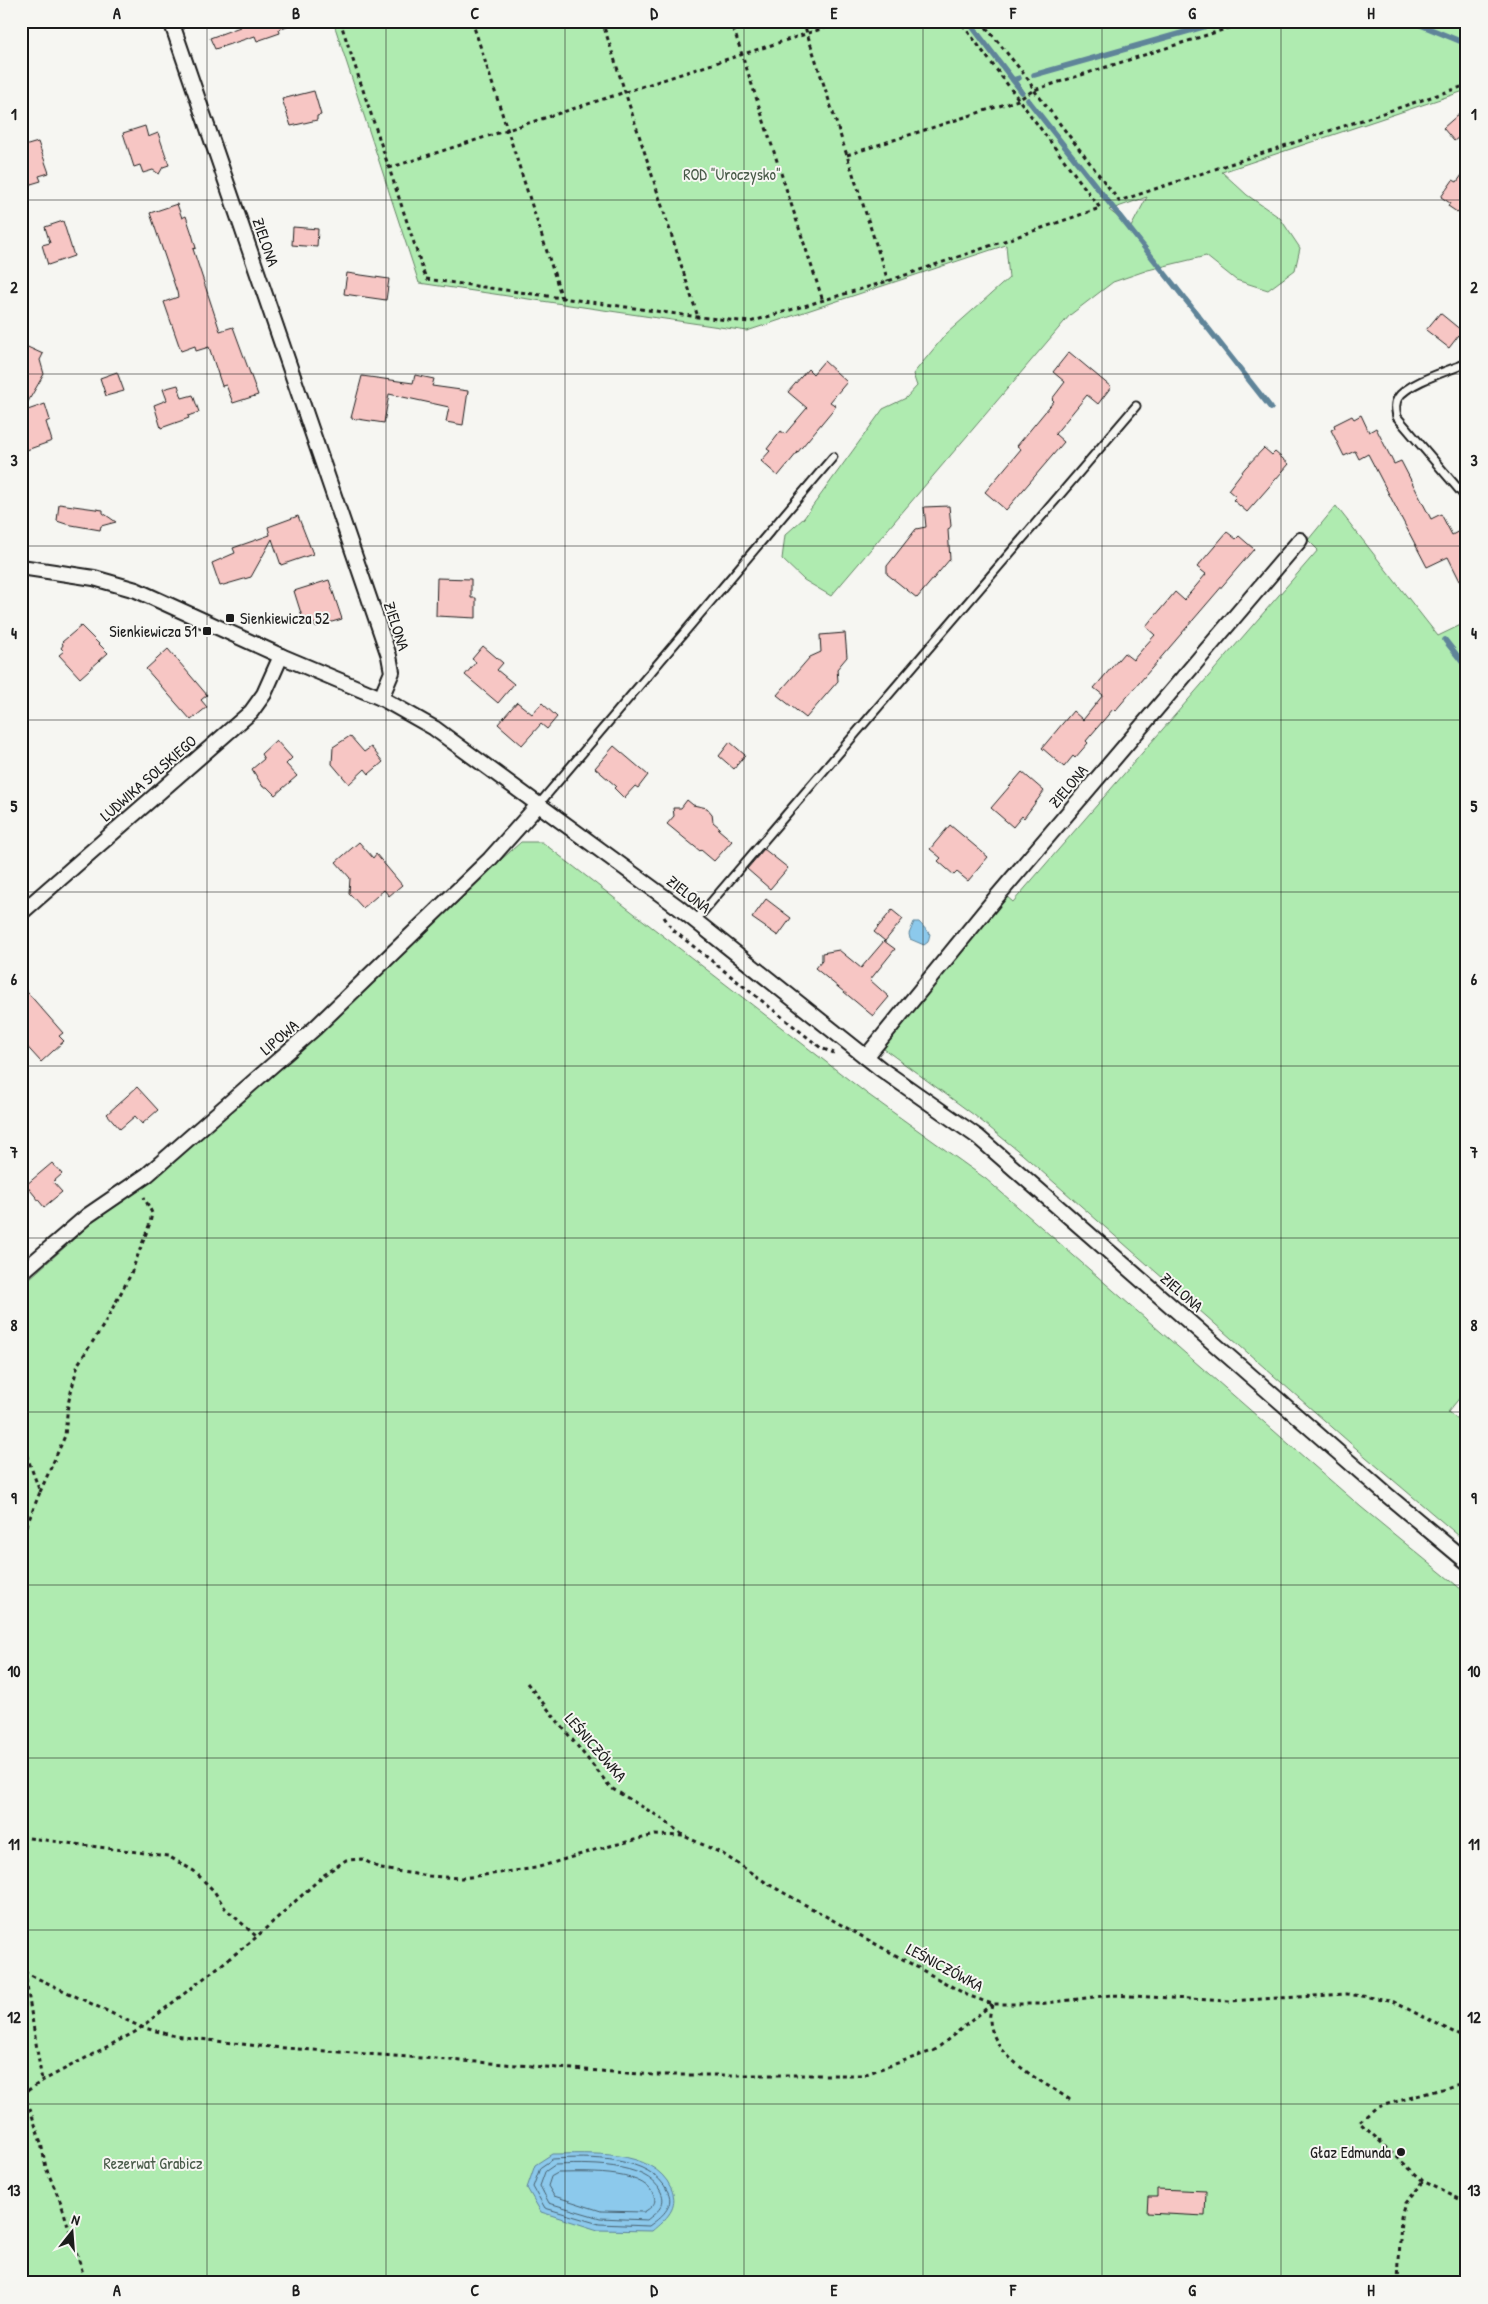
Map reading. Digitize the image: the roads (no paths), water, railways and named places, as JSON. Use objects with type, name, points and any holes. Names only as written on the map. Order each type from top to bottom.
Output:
[{"type":"street","name":"ZIELONA","points":[[171,21],[390,656],[392,672],[381,698],[434,728],[539,804],[695,921],[866,1057],[985,1143],[1387,1496],[1467,1562]]},
{"type":"street","name":"ZIELONA","points":[[866,1057],[994,900],[1300,540]]},
{"type":"street","points":[[21,567],[94,578],[136,590],[281,656],[381,698]]},
{"type":"street","name":"LUDWIKA SOLSKIEGO","points":[[21,914],[251,712],[264,694],[281,656]]},
{"type":"street","name":"LIPOWA","points":[[21,1273],[87,1216],[147,1175],[315,1028],[490,859],[539,804]]},
{"type":"lane","points":[[1467,363],[1406,390],[1397,399],[1395,407],[1398,417],[1467,499]]},
{"type":"lane","points":[[695,921],[1136,406]]},
{"type":"lane","points":[[539,804],[833,457]]},
{"type":"water","points":[[914,922],[919,922],[930,934],[928,942],[924,945],[910,939],[909,934]]},
{"type":"water","points":[[552,2154],[618,2156],[650,2166],[662,2175],[671,2188],[674,2201],[673,2207],[667,2217],[652,2231],[598,2230],[541,2212],[527,2188],[535,2165]]},
{"type":"waterway","points":[[968,21],[1013,80],[1019,78]]},
{"type":"waterway","points":[[1034,75],[1224,21]]},
{"type":"waterway","points":[[1411,21],[1467,44]]},
{"type":"waterway","points":[[1013,80],[1022,92]]},
{"type":"waterway","points":[[1028,100],[1271,408]]},
{"type":"waterway","points":[[1445,640],[1467,668]]},
{"type":"place","name":"Sienkiewicza 52","points":[[230,618]]},
{"type":"place","name":"Sienkiewicza 51","points":[[207,631]]},
{"type":"place","name":"Głaz Edmunda","points":[[1401,2152]]},
{"type":"park label","name":"ROD \"Uroczysko\"","points":[[732,174]]},
{"type":"park label","name":"Rezerwat Grabicz","points":[[153,2163]]}]
